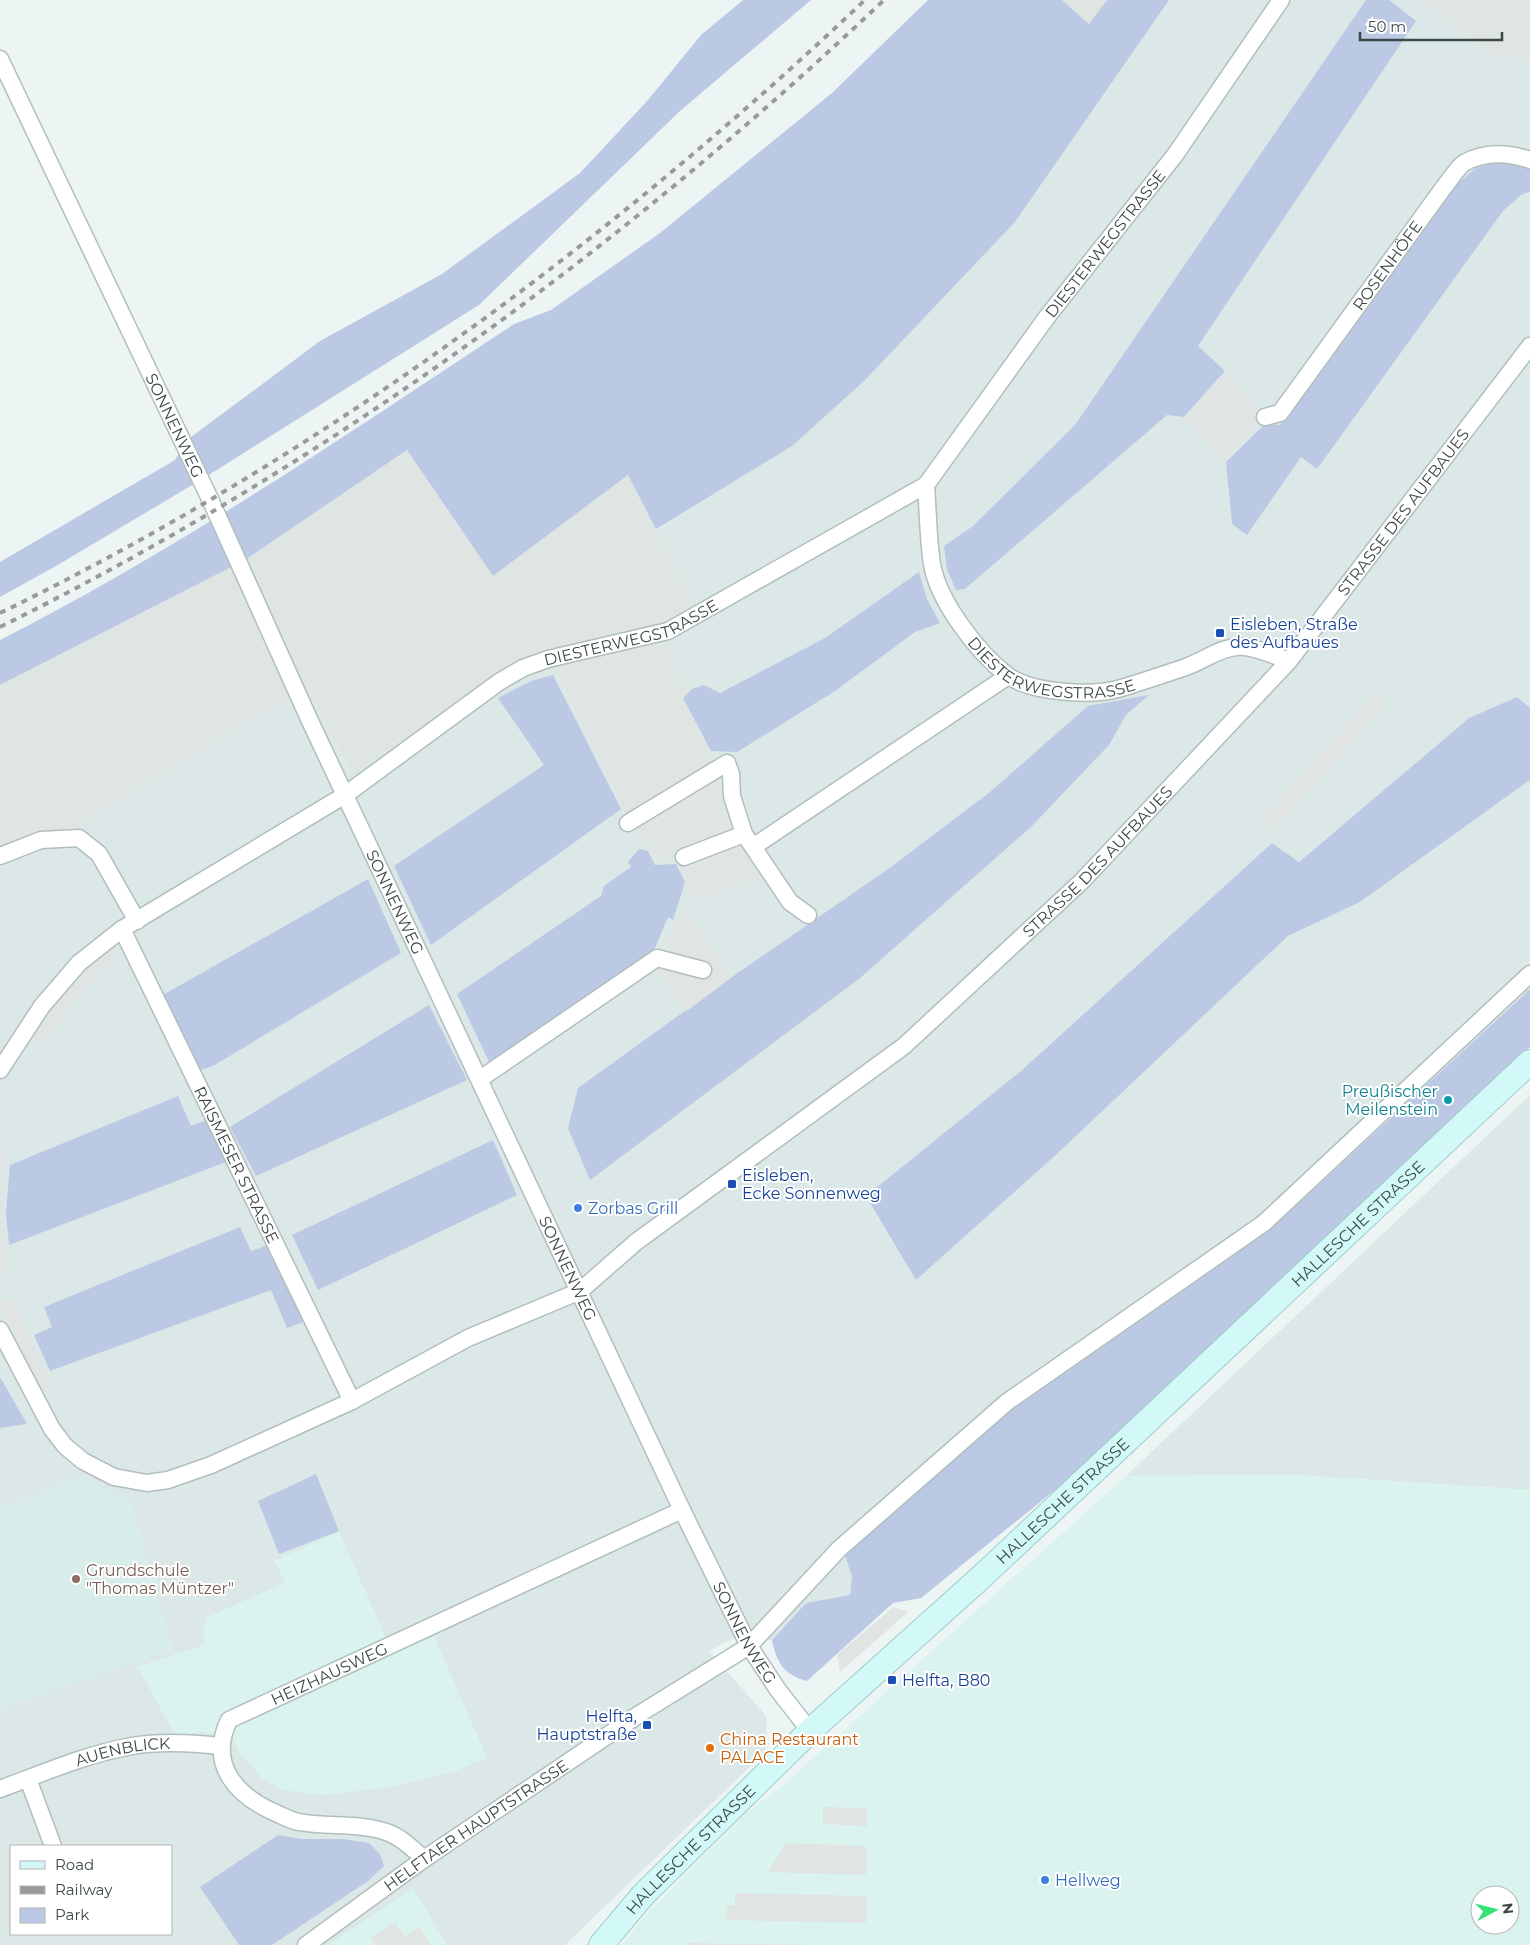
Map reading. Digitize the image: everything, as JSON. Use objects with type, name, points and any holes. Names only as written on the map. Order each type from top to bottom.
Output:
[{"type":"main road","name":"HALLESCHE STRASSE","points":[[601,1945],[644,1894],[810,1731],[978,1580],[1530,1062]]},
{"type":"street","name":"DIESTERWEGSTRASSE","points":[[345,794],[499,682],[523,668],[548,659],[668,631],[926,485],[1047,317],[1174,155],[1281,0]]},
{"type":"street","name":"SONNENWEG","points":[[0,59],[210,500],[345,794],[682,1510],[749,1646],[778,1690],[810,1731]]},
{"type":"street","name":"ROSENHÖFE","points":[[1265,417],[1280,414],[1444,187],[1464,163],[1490,154],[1514,155],[1530,160]]},
{"type":"street","name":"STRASSE DES AUFBAUES","points":[[580,1291],[636,1242],[904,1046],[1082,881],[1290,661],[1530,346]]},
{"type":"street","name":"DIESTERWEGSTRASSE","points":[[926,485],[932,566],[942,590],[962,626],[1008,676],[1056,692],[1090,693],[1118,689],[1186,667],[1226,649],[1246,647],[1290,661]]},
{"type":"street","points":[[684,857],[748,840],[1008,676]]},
{"type":"street","points":[[628,822],[727,763],[731,774],[732,796],[748,840],[790,902],[808,915]]},
{"type":"street","points":[[0,1070],[42,1006],[79,964],[122,929],[345,794]]},
{"type":"street","points":[[0,856],[41,840],[79,838],[99,854],[136,921]]},
{"type":"street","name":"RAISMESER STRASSE","points":[[122,929],[352,1402]]},
{"type":"street","points":[[480,1080],[657,958],[704,970]]},
{"type":"street","points":[[749,1646],[839,1549],[1007,1402],[1264,1223],[1530,974]]},
{"type":"street","points":[[0,1330],[52,1430],[65,1446],[83,1461],[114,1477],[147,1483],[168,1480],[211,1465],[352,1402],[468,1338],[580,1291]]},
{"type":"street","name":"HEIZHAUSWEG","points":[[424,1859],[404,1841],[384,1831],[298,1822],[256,1805],[229,1778],[222,1762],[221,1746],[229,1720],[682,1510]]},
{"type":"street","name":"HELFTAER HAUPTSTRASSE","points":[[306,1945],[424,1859],[641,1713],[749,1646]]},
{"type":"street","name":"AUENBLICK","points":[[0,1789],[113,1750],[155,1744],[221,1746]]},
{"type":"street","points":[[28,1779],[53,1845]]},
{"type":"shaded area","points":[[1062,0],[1107,0],[1089,24]]},
{"type":"shaded area","points":[[1107,0],[1422,0],[1489,53],[1530,63],[1530,708],[1517,697],[1469,718],[1299,862],[1272,843],[1022,1070],[866,1196],[1059,1152],[1288,936],[1360,902],[1530,780],[1530,989],[1270,1230],[988,1426],[845,1556],[852,1576],[850,1595],[806,1603],[772,1640],[732,1639],[709,1651],[767,1717],[766,1751],[565,1945],[0,1945],[0,849],[42,833],[74,828],[307,687],[350,773],[523,659],[546,651],[625,814],[656,862],[678,862],[760,879],[667,648],[694,602],[628,475],[1052,118]]},
{"type":"shaded area","points":[[1422,0],[1530,0],[1530,63],[1489,53]]},
{"type":"shaded area","points":[[1225,371],[1265,417],[1223,460],[1184,417]]},
{"type":"shaded area","points":[[407,450],[493,576],[628,475],[694,602],[667,648],[760,879],[692,901],[678,862],[656,862],[625,814],[546,651],[523,659],[351,774],[307,687],[74,828],[42,833],[0,849],[0,685],[245,560]]},
{"type":"shaded area","points":[[1379,689],[1386,704],[1272,833],[1264,817]]},
{"type":"shaded area","points":[[683,906],[732,977],[687,1011],[657,971]]},
{"type":"shaded area","points":[[112,945],[118,952],[113,962],[96,976],[74,1002],[45,1045],[34,1039],[53,1008],[76,978]]},
{"type":"shaded area","points":[[1530,1095],[1530,1490],[1296,1475],[1126,1476]]},
{"type":"shaded area","points":[[0,1149],[6,1150],[2,1175],[2,1218],[9,1273],[0,1275]]},
{"type":"shaded area","points":[[15,1298],[32,1345],[52,1387],[40,1393],[1,1303]]},
{"type":"shaded area","name":"Grundschule \"Thomas Müntzer\"","points":[[83,1475],[107,1492],[130,1499],[173,1649],[0,1709],[0,1509]]},
{"type":"shaded area","points":[[1296,1475],[1530,1490],[1530,1945],[622,1945],[643,1918],[746,1813],[781,1787],[1126,1476]]},
{"type":"shaded area","points":[[339,1531],[392,1652],[434,1636],[487,1758],[452,1772],[389,1787],[327,1795],[282,1790],[262,1778],[239,1752],[232,1737],[204,1732],[175,1735],[138,1667],[206,1644],[203,1635],[206,1618],[286,1582],[274,1561]]},
{"type":"shaded area","points":[[894,1607],[908,1612],[840,1672],[837,1655]]},
{"type":"shaded area","points":[[823,1807],[867,1808],[867,1826],[823,1824]]},
{"type":"shaded area","points":[[786,1843],[866,1846],[866,1875],[768,1872]]},
{"type":"shaded area","points":[[413,1888],[447,1945],[328,1945]]},
{"type":"shaded area","points":[[735,1893],[866,1896],[866,1923],[726,1920],[727,1905],[735,1905]]},
{"type":"shaded area","points":[[395,1922],[405,1937],[419,1927],[431,1945],[376,1945],[371,1938]]},
{"type":"shaded area","points":[[688,1943],[810,1945],[688,1945]]},
{"type":"green space","points":[[743,0],[811,0],[680,111],[479,305],[204,478],[0,597],[0,562],[175,460],[187,440],[320,341],[442,274],[580,173],[648,100],[701,35]]},
{"type":"green space","points":[[928,0],[1062,0],[1089,24],[1107,0],[1169,0],[1015,222],[864,381],[792,446],[656,529],[628,475],[493,576],[407,450],[245,560],[0,685],[0,640],[67,605],[197,529],[325,449],[514,324],[551,310],[660,233],[832,93]]},
{"type":"green space","points":[[1366,0],[1389,0],[1416,21],[1198,346],[1225,371],[1184,417],[1167,415],[965,589],[956,590],[947,570],[944,546],[973,526],[1075,425]]},
{"type":"green space","points":[[1500,162],[1530,167],[1530,192],[1522,194],[1503,211],[1317,469],[1301,457],[1247,535],[1232,524],[1226,462],[1265,424],[1280,425],[1456,185],[1477,167]]},
{"type":"green space","points":[[919,572],[927,599],[940,623],[915,632],[835,691],[737,752],[711,751],[683,698],[692,689],[704,685],[720,693],[825,638]]},
{"type":"green space","points":[[553,675],[621,809],[431,945],[394,866],[544,765],[498,698],[531,681]]},
{"type":"green space","points":[[1149,695],[1126,715],[1109,745],[1032,826],[860,978],[590,1180],[568,1128],[578,1088],[732,977],[891,867],[990,792],[1088,706]]},
{"type":"green space","points":[[1517,697],[1530,708],[1530,780],[1360,902],[1288,936],[1059,1152],[916,1280],[866,1196],[1022,1070],[1272,843],[1299,862],[1469,718]]},
{"type":"green space","points":[[639,849],[648,851],[655,865],[676,864],[685,882],[673,920],[668,917],[652,955],[490,1064],[457,994],[601,896],[604,886],[631,867],[628,862]]},
{"type":"green space","points":[[368,879],[401,953],[213,1066],[196,1071],[161,996]]},
{"type":"green space","points":[[1530,989],[1530,1047],[1065,1482],[921,1598],[893,1603],[807,1681],[792,1675],[782,1666],[776,1655],[772,1640],[806,1603],[850,1595],[852,1576],[845,1556],[862,1536],[988,1426],[1270,1230]]},
{"type":"green space","points":[[429,1005],[467,1080],[256,1176],[230,1127]]},
{"type":"green space","points":[[178,1096],[191,1126],[206,1120],[226,1162],[9,1245],[6,1213],[10,1165]]},
{"type":"green space","points":[[493,1140],[517,1195],[318,1290],[292,1235]]},
{"type":"green space","points":[[240,1227],[251,1251],[268,1245],[306,1321],[287,1328],[271,1290],[50,1371],[34,1335],[52,1327],[44,1307]]},
{"type":"green space","points":[[0,1377],[27,1424],[0,1428]]},
{"type":"green space","points":[[316,1474],[339,1531],[279,1554],[258,1501]]},
{"type":"green space","points":[[278,1835],[301,1839],[343,1839],[369,1843],[380,1854],[384,1866],[368,1881],[272,1945],[239,1945],[200,1887]]},
{"type":"railway","points":[[0,613],[118,552],[233,486],[345,415],[455,340],[562,260],[666,176],[767,90],[865,0]]},
{"type":"railway","points":[[0,627],[121,564],[238,496],[353,424],[465,346],[574,265],[681,180],[784,92],[884,0]]},
{"type":"place","name":"Eisleben, Straße des Aufbaues","points":[[1220,633]]},
{"type":"place","name":"Preußischer Meilenstein","points":[[1448,1100]]},
{"type":"place","name":"Eisleben, Ecke Sonnenweg","points":[[732,1184]]},
{"type":"place","name":"Zorbas Grill","points":[[578,1208]]},
{"type":"place","name":"Grundschule \"Thomas Müntzer\"","points":[[76,1579]]},
{"type":"place","name":"Helfta, B80","points":[[892,1680]]},
{"type":"place","name":"Helfta, Hauptstraße","points":[[647,1725]]},
{"type":"place","name":"China Restaurant PALACE","points":[[710,1748]]},
{"type":"place","name":"Hellweg","points":[[1045,1880]]}]
